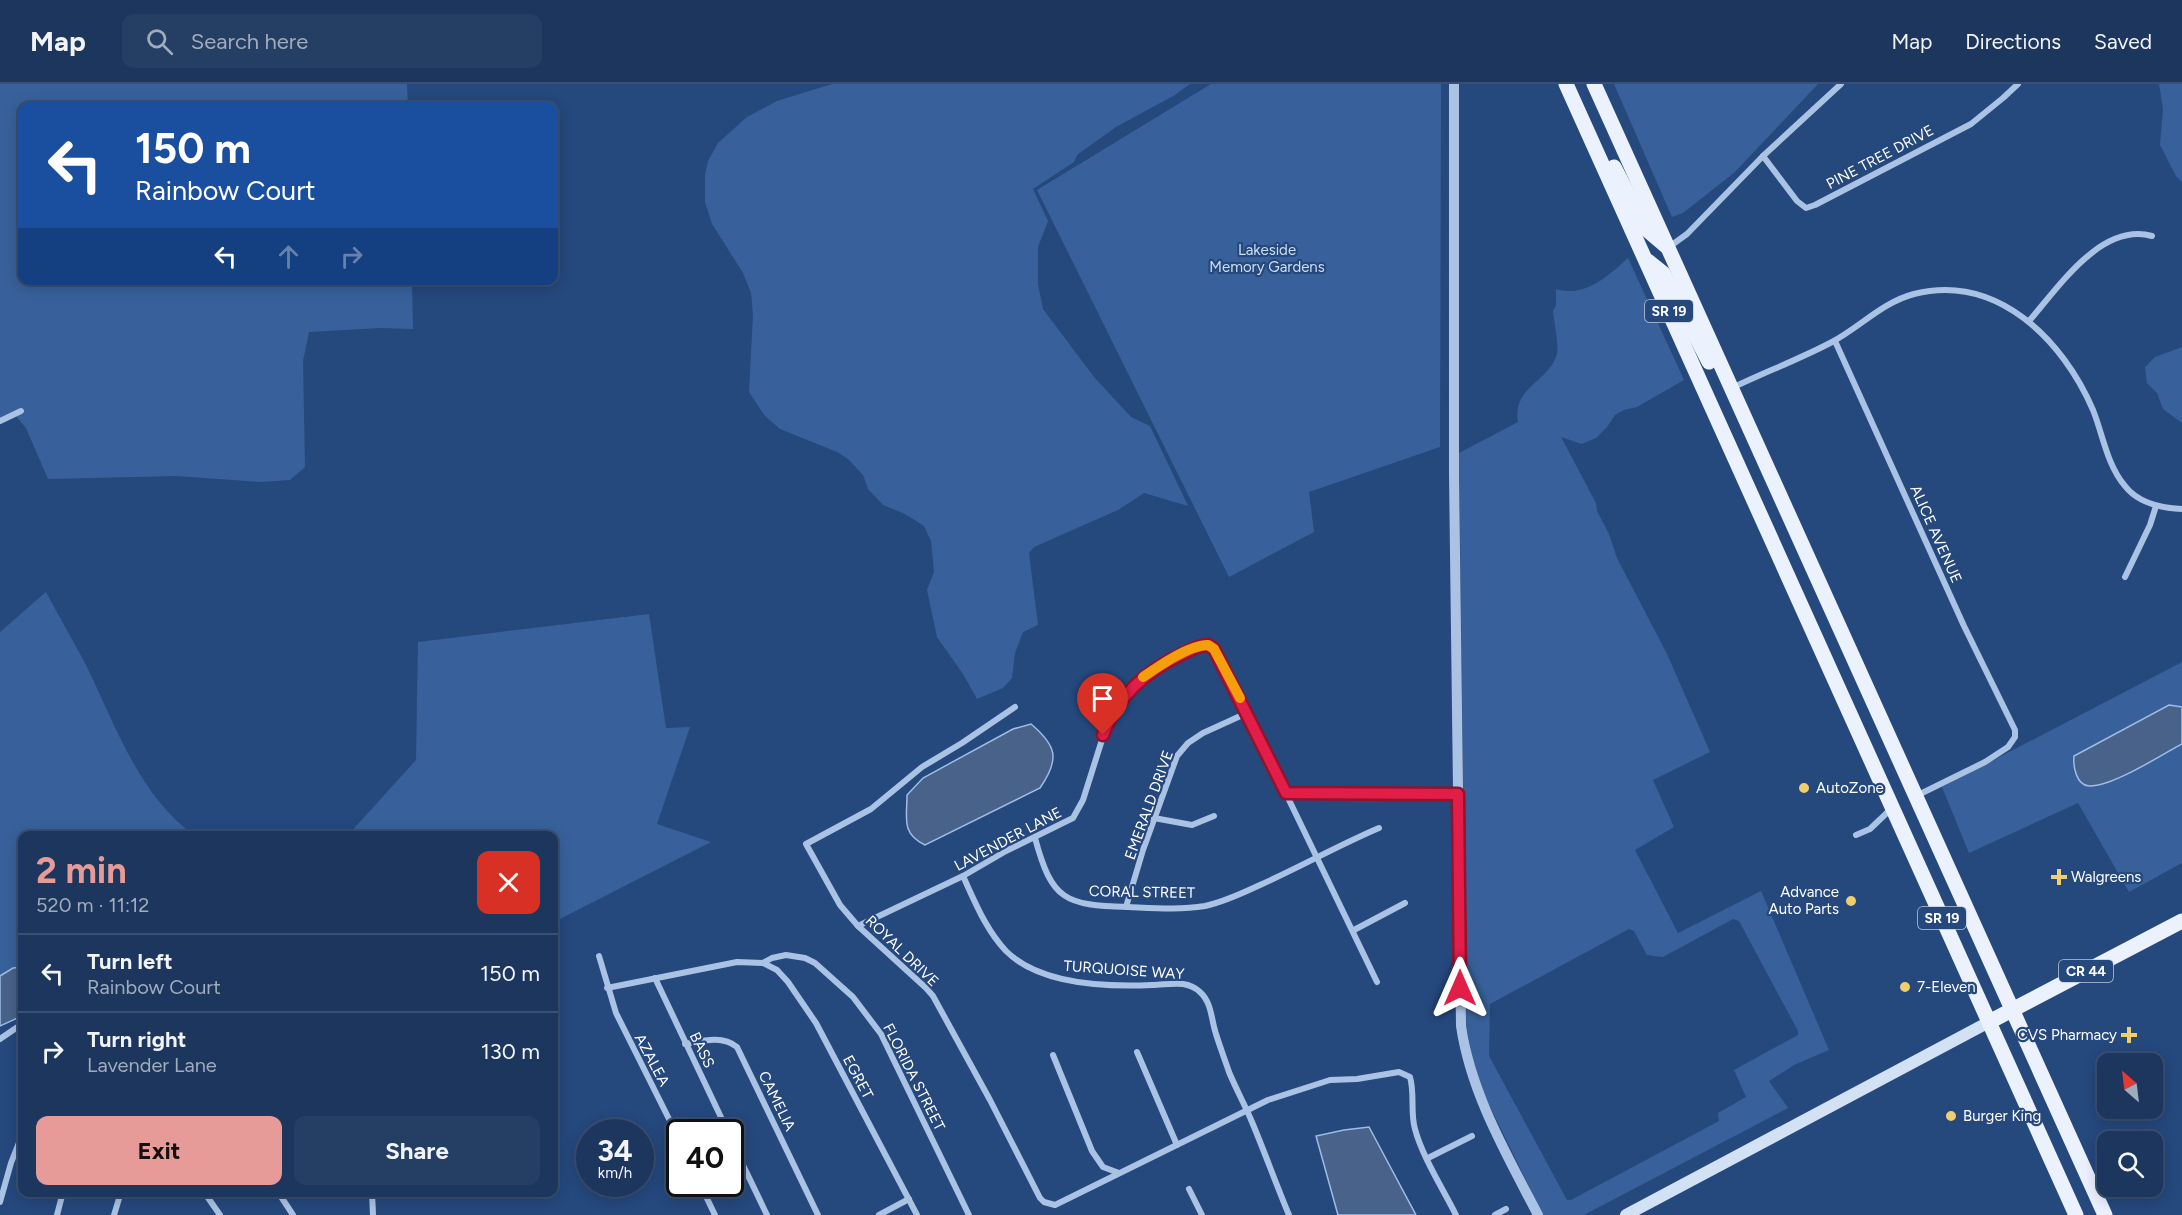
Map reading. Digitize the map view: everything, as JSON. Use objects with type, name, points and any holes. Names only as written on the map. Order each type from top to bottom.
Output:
[{"type":"main road","name":"SR 19","points":[[1566,84],[2076,1215]]},
{"type":"main road","name":"SR 19","points":[[1594,84],[2105,1215]]},
{"type":"main road","points":[[1581,118],[1593,128],[1646,229],[1668,248]]},
{"type":"main road","points":[[1645,259],[1663,273],[1745,433],[1758,448]]},
{"type":"main road","points":[[1892,807],[1911,808],[1927,820]]},
{"type":"main road","name":"CR 44","points":[[1626,1215],[2182,921]]},
{"type":"street","points":[[1454,84],[1453,378],[1460,988],[1464,1042],[1478,1091],[1538,1215]]},
{"type":"street","points":[[1668,248],[1688,234],[1763,156],[1841,84]]},
{"type":"street","name":"PINE TREE DRIVE","points":[[1763,156],[1797,201],[1806,208],[1971,124],[2018,84]]},
{"type":"street","points":[[2029,321],[2078,264],[2094,251],[2127,234],[2152,236]]},
{"type":"street","points":[[1732,388],[1835,341],[1900,299],[1928,292],[1952,290],[1985,296],[2011,308],[2029,321],[2069,368],[2092,409],[2108,453],[2124,485],[2142,500],[2156,506],[2182,509]]},
{"type":"street","name":"ALICE AVENUE","points":[[1835,341],[1964,626],[2010,717],[2015,737],[2008,747],[1985,762],[1916,796]]},
{"type":"street","points":[[0,421],[21,411]]},
{"type":"street","points":[[2126,578],[2156,506]]},
{"type":"street","name":"LAVENDER LANE","points":[[858,926],[1068,822],[1077,814],[1107,724],[1115,708],[1137,683],[1171,659],[1201,645],[1208,645],[1213,648],[1247,713],[1354,930],[1377,982]]},
{"type":"street","name":"ROYAL DRIVE","points":[[1015,707],[972,737],[921,767],[871,809],[806,844],[840,905],[858,926],[933,996],[1040,1198],[1050,1205],[1055,1205],[1246,1109],[1321,1081],[1357,1079],[1400,1072],[1409,1075],[1413,1085],[1412,1104],[1415,1130],[1428,1158]]},
{"type":"street","name":"EMERALD DRIVE","points":[[1126,907],[1154,818],[1177,756],[1182,749],[1203,733],[1247,713]]},
{"type":"street","points":[[1286,793],[1458,794]]},
{"type":"street","points":[[1856,835],[1870,829],[1892,807]]},
{"type":"street","points":[[1154,818],[1192,825],[1214,816]]},
{"type":"street","name":"CORAL STREET","points":[[1035,838],[1045,870],[1053,884],[1067,899],[1102,906],[1182,908],[1205,906],[1248,890],[1379,828]]},
{"type":"street","name":"TURQUOISE WAY","points":[[963,876],[998,942],[1014,958],[1042,974],[1080,982],[1143,986],[1183,984],[1198,990],[1208,1004],[1219,1045],[1288,1215]]},
{"type":"street","points":[[1354,930],[1405,903]]},
{"type":"street","name":"FLORIDA STREET","points":[[608,988],[737,962],[763,963],[786,955],[805,958],[815,963],[862,1007],[889,1047],[969,1215]]},
{"type":"street","name":"AZALEA","points":[[599,956],[608,988],[627,1038],[669,1119]]},
{"type":"street","name":"EGRET","points":[[763,963],[777,970],[788,982],[816,1023],[917,1215]]},
{"type":"street","name":"BASS","points":[[655,978],[722,1119]]},
{"type":"street","points":[[0,1040],[18,1027]]},
{"type":"street","name":"CAMELIA","points":[[685,1044],[718,1039],[736,1047],[818,1215]]},
{"type":"street","points":[[1137,1052],[1177,1145]]},
{"type":"street","points":[[1053,1055],[1092,1151],[1103,1167],[1119,1173]]},
{"type":"street","points":[[1456,1215],[1428,1158],[1472,1136]]},
{"type":"street","points":[[0,1202],[18,1146]]},
{"type":"street","points":[[744,1167],[767,1215]]},
{"type":"street","points":[[1189,1189],[1202,1215]]},
{"type":"street","points":[[57,1215],[62,1197]]},
{"type":"street","points":[[114,1215],[119,1197]]},
{"type":"street","points":[[207,1197],[220,1215]]},
{"type":"street","points":[[281,1197],[293,1215]]},
{"type":"street","points":[[372,1197],[373,1215]]},
{"type":"street","points":[[706,1197],[715,1215]]},
{"type":"street","points":[[879,1215],[909,1198]]},
{"type":"street","points":[[1495,1215],[1506,1209]]},
{"type":"green space","points":[[0,84],[407,84],[408,102],[18,102],[18,285],[412,285],[413,329],[380,328],[309,332],[303,361],[305,467],[290,480],[261,482],[177,476],[48,479],[26,428],[15,415],[0,422]]},
{"type":"green space","points":[[832,84],[1190,84],[1175,95],[1116,127],[1077,155],[1074,162],[1033,189],[1048,221],[1038,247],[1038,284],[1043,309],[1094,377],[1131,417],[1150,426],[1188,506],[1144,493],[1118,510],[1034,547],[1029,553],[1038,625],[1023,632],[1015,653],[1012,678],[1003,688],[977,699],[937,637],[927,590],[934,572],[931,541],[924,526],[905,514],[883,505],[868,489],[863,475],[848,459],[837,452],[780,429],[764,415],[749,392],[753,315],[751,293],[743,273],[712,224],[705,202],[705,174],[708,161],[718,143],[747,117],[777,101]]},
{"type":"green space","name":"Lakeside Memory Gardens","points":[[1211,84],[1441,84],[1440,447],[1309,492],[1314,532],[1229,577],[1037,190]]},
{"type":"green space","points":[[1614,84],[1818,84],[1735,172],[1683,213],[1672,217]]},
{"type":"green space","points":[[2159,84],[2182,84],[2182,182],[2176,176],[2160,145],[2163,109]]},
{"type":"green space","points":[[1628,258],[1684,380],[1637,407],[1615,415],[1596,438],[1582,444],[1561,437],[1596,503],[1597,511],[1609,534],[1617,558],[1667,654],[1710,752],[1653,780],[1674,827],[1635,850],[1678,933],[1761,891],[1829,1050],[1794,1065],[1769,1081],[1788,1108],[1584,1215],[1543,1215],[1482,1090],[1466,1026],[1459,453],[1518,422],[1520,401],[1553,364],[1557,354],[1553,311],[1556,305],[1556,289],[1567,291],[1586,288],[1604,278]],"holes":[[[1733,919],[1739,921],[1798,1031],[1798,1035],[1734,1070],[1746,1097],[1718,1113],[1719,1121],[1571,1200],[1567,1200],[1489,1056],[1490,1004],[1629,929],[1634,931],[1647,955],[1663,957]]]},
{"type":"green space","points":[[2182,347],[2182,423],[2163,409],[2157,393],[2147,383],[2145,367],[2155,357]]},
{"type":"green space","points":[[46,592],[86,665],[118,734],[143,780],[175,819],[189,831],[18,831],[18,967],[0,976],[0,632]]},
{"type":"green space","points":[[649,614],[666,728],[690,727],[657,824],[711,842],[558,920],[558,831],[352,831],[416,760],[418,642]]},
{"type":"green space","points":[[2182,662],[2182,707],[2169,705],[2074,756],[2113,780],[2182,744],[2182,863],[2129,892],[2078,803],[1969,853],[1942,787]]},
{"type":"shaded area","points":[[2169,705],[2182,707],[2182,744],[2136,770],[2099,785],[2085,785],[2078,779],[2074,756]]},
{"type":"shaded area","points":[[1031,724],[1046,739],[1053,753],[1051,769],[1040,788],[925,845],[912,836],[906,818],[907,795],[923,778],[1013,729]]},
{"type":"shaded area","points":[[18,967],[18,1018],[0,1026],[0,976]]},
{"type":"shaded area","points":[[1369,1127],[1416,1215],[1338,1215],[1316,1136]]},
{"type":"slow traffic","points":[[1143,677],[1171,659],[1201,645],[1208,645],[1214,649],[1240,698]]},
{"type":"place","name":"AutoZone","points":[[1804,788]]},
{"type":"place","name":"Walgreens","points":[[2059,877]]},
{"type":"place","name":"Advance Auto Parts","points":[[1851,901]]},
{"type":"place","name":"7-Eleven","points":[[1905,987]]},
{"type":"place","name":"CVS Pharmacy","points":[[2129,1035]]},
{"type":"place","name":"Burger King","points":[[1951,1116]]},
{"type":"route","points":[[1103,735],[1115,708],[1137,683],[1171,659],[1201,645],[1208,645],[1214,649],[1286,793],[1458,794],[1460,988]]}]
